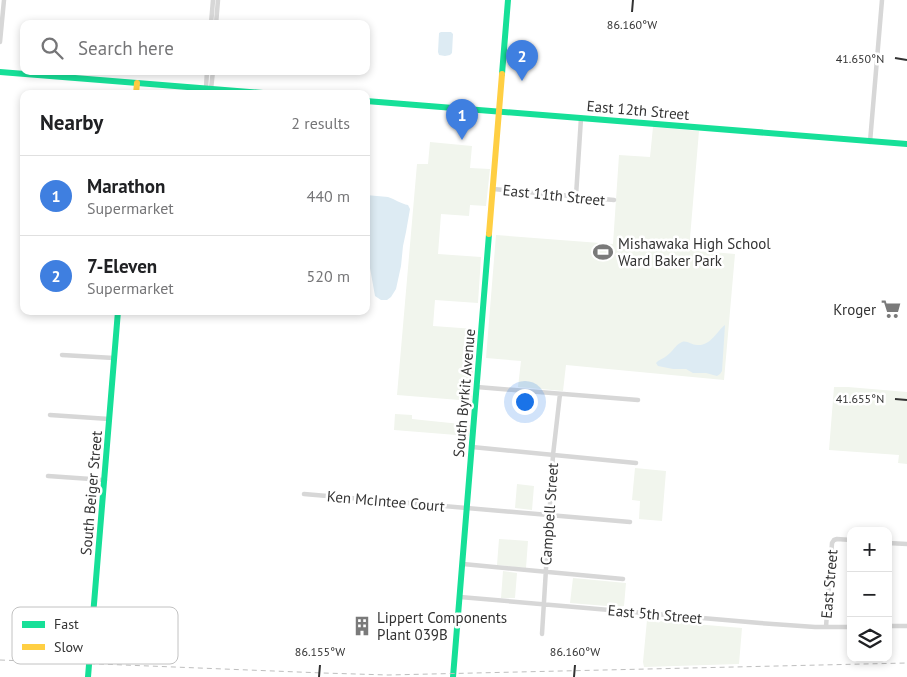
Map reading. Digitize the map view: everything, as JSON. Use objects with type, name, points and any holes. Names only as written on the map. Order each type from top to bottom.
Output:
[{"type":"street","points":[[0,42],[4,0]]},
{"type":"street","points":[[211,20],[212,0]]},
{"type":"street","points":[[216,20],[218,0]]},
{"type":"street","name":"South Byrkit Avenue","points":[[453,677],[508,0]]},
{"type":"street","points":[[870,142],[882,0]]},
{"type":"street","points":[[0,72],[20,74]]},
{"type":"street","points":[[37,75],[231,90]]},
{"type":"street","points":[[207,75],[208,88]]},
{"type":"street","points":[[208,88],[212,75]]},
{"type":"street","points":[[136,90],[137,83]]},
{"type":"street","name":"East 12th Street","points":[[370,101],[907,144]]},
{"type":"street","points":[[576,196],[581,118]]},
{"type":"street","name":"East 11th Street","points":[[494,189],[614,200]]},
{"type":"street","name":"South Beiger Street","points":[[94,607],[118,315]]},
{"type":"street","points":[[62,355],[114,358]]},
{"type":"street","points":[[477,387],[638,400]]},
{"type":"street","name":"Campbell Street","points":[[542,634],[553,455],[560,394]]},
{"type":"street","points":[[50,415],[109,419]]},
{"type":"street","points":[[472,447],[636,463]]},
{"type":"street","points":[[48,476],[105,480]]},
{"type":"street","name":"Ken McIntee Court","points":[[304,494],[630,522]]},
{"type":"street","name":"East Street","points":[[826,628],[832,543],[837,539],[847,540]]},
{"type":"street","points":[[892,543],[907,544]]},
{"type":"street","points":[[462,564],[623,579]]},
{"type":"street","name":"East 5th Street","points":[[460,597],[758,623],[826,628],[847,627]]},
{"type":"street","points":[[892,626],[907,626]]},
{"type":"street","name":"South Beiger Street","points":[[88,677],[89,664]]},
{"type":"shaded area","points":[[451,32],[453,34],[452,53],[450,55],[439,55],[439,33]]},
{"type":"shaded area","name":"Mishawaka High School Ward Baker Park","points":[[653,127],[699,131],[689,250],[735,254],[724,380],[566,365],[563,391],[518,387],[521,361],[486,358],[496,235],[613,244],[619,155],[650,157]]},
{"type":"shaded area","points":[[430,142],[472,146],[470,168],[490,169],[486,206],[470,205],[469,216],[441,214],[438,254],[481,257],[478,303],[435,300],[433,326],[475,329],[472,401],[397,395],[417,164],[428,164]]},
{"type":"shaded area","points":[[370,195],[388,197],[408,205],[410,209],[396,289],[387,300],[381,300],[375,296],[370,268]]},
{"type":"shaded area","points":[[725,325],[722,371],[717,376],[706,373],[693,373],[686,369],[658,366],[656,363],[682,342],[697,345],[706,343]]},
{"type":"shaded area","points":[[834,387],[907,392],[907,464],[898,463],[899,455],[829,450]]},
{"type":"shaded area","points":[[395,414],[412,415],[412,419],[470,425],[469,436],[394,430]]},
{"type":"shaded area","points":[[635,468],[666,471],[662,521],[639,519],[640,501],[632,500]]},
{"type":"shaded area","points":[[517,484],[534,486],[532,510],[515,508]]},
{"type":"shaded area","points":[[499,539],[528,541],[526,568],[497,565]]},
{"type":"shaded area","points":[[503,571],[517,573],[515,598],[501,598]]},
{"type":"shaded area","points":[[573,578],[626,583],[624,606],[570,603]]},
{"type":"shaded area","points":[[647,620],[742,628],[739,664],[644,667]]},
{"type":"railway","points":[[0,660],[12,660]]},
{"type":"railway","points":[[99,664],[388,675],[907,663]]},
{"type":"traffic: fast","points":[[502,74],[508,0]]},
{"type":"traffic: fast","points":[[0,72],[20,74]]},
{"type":"traffic: fast","points":[[38,75],[225,90]]},
{"type":"traffic: fast","points":[[370,101],[907,144]]},
{"type":"traffic: fast","points":[[453,677],[489,234]]},
{"type":"traffic: fast","points":[[94,607],[118,315]]},
{"type":"traffic: fast","points":[[88,677],[89,664]]},
{"type":"traffic: slow","points":[[489,234],[502,74]]},
{"type":"traffic: slow","points":[[136,90],[137,83]]},
{"type":"place","name":"7-Eleven","points":[[522,81]]},
{"type":"place","name":"Marathon","points":[[462,140]]},
{"type":"place","name":"Mishawaka High School Ward Baker Park","points":[[603,252]]},
{"type":"place","name":"Kroger","points":[[891,309]]},
{"type":"place","name":"Lippert Components Plant 039B","points":[[362,626]]}]
